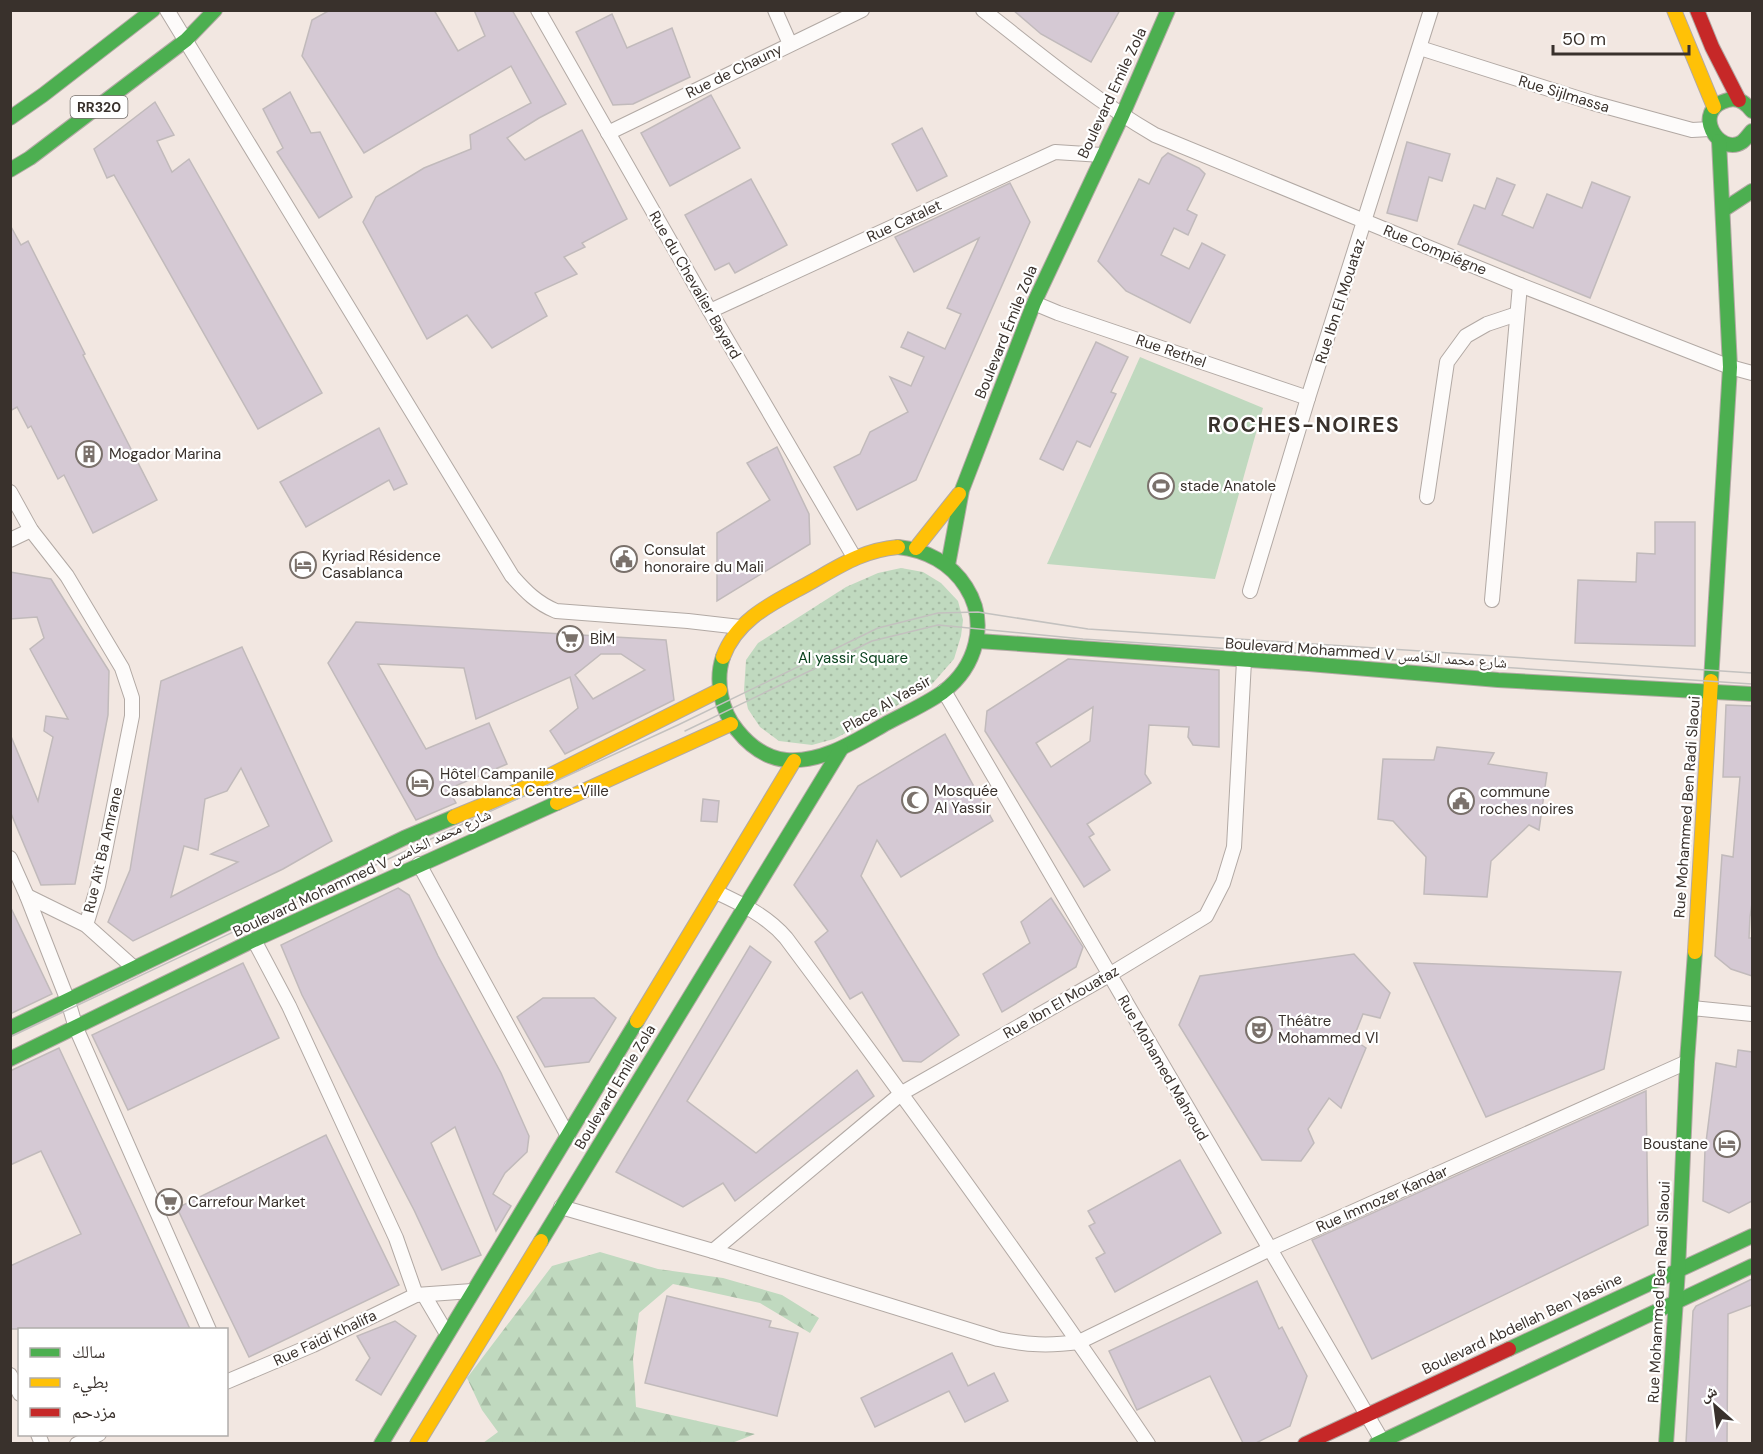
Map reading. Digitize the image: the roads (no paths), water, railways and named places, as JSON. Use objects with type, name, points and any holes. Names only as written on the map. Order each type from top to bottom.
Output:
[{"type":"street","name":"RR320","points":[[10,118],[61,82],[153,10]]},
{"type":"street","points":[[167,10],[512,576],[527,593],[540,604],[556,611],[740,627]]},
{"type":"street","name":"RR320","points":[[10,170],[48,145],[186,40],[215,10]]},
{"type":"street","name":"Rue du Chevalier Bayard","points":[[538,10],[854,557]]},
{"type":"street","points":[[775,10],[790,44]]},
{"type":"street","name":"Rue de Chauny","points":[[608,133],[862,10]]},
{"type":"street","name":"Rue Compiégne","points":[[983,10],[1084,89],[1122,116],[1155,135],[1520,285],[1730,367],[1752,373]]},
{"type":"street","name":"Boulevard Emile Zola","points":[[1086,189],[1122,116],[1168,10]]},
{"type":"street","name":"Rue Ibn El Mouataz","points":[[1250,591],[1308,398],[1431,10]]},
{"type":"street","points":[[1674,10],[1714,107]]},
{"type":"street","points":[[1697,10],[1712,47],[1739,100]]},
{"type":"street","name":"Rue Sijlmassa","points":[[1419,48],[1624,112],[1692,130],[1710,129]]},
{"type":"street","points":[[1752,111],[1746,103],[1727,99],[1714,107],[1709,117],[1710,129],[1719,141],[1738,143],[1752,134]]},
{"type":"street","name":"Rue Mohammed Ben Radi Slaoui","points":[[1666,1443],[1730,367],[1719,141]]},
{"type":"street","points":[[1721,172],[1738,143]]},
{"type":"street","name":"Rue Catalet","points":[[710,311],[1055,152],[1102,155]]},
{"type":"street","name":"Boulevard Émile Zola","points":[[948,565],[962,490],[1034,303],[1086,189]]},
{"type":"street","points":[[1723,210],[1752,191]]},
{"type":"street","points":[[1492,600],[1520,285]]},
{"type":"street","name":"Rue Rethel","points":[[1034,303],[1308,398]]},
{"type":"street","points":[[1427,497],[1447,362],[1466,336],[1488,324],[1517,315]]},
{"type":"street","name":"Boulevard Émile Zola","points":[[916,548],[962,490]]},
{"type":"street","name":"Rue Aït Ba Amrane","points":[[10,492],[31,530],[67,576],[122,668],[132,698],[132,716],[100,875],[86,925],[27,896]]},
{"type":"street","points":[[10,540],[31,530]]},
{"type":"street","name":"Place Al Yassir","points":[[884,548],[916,548],[948,565],[966,585],[972,596],[978,612],[978,642],[966,667],[944,691],[842,749],[794,761],[763,754],[753,748],[735,730],[725,712],[720,690],[720,668],[728,644],[740,627],[758,613],[854,557],[884,548]]},
{"type":"street","name":"Boulevard Mohammed V شارع محمد الخامس","points":[[978,642],[1498,680],[1752,694]]},
{"type":"street","name":"Rue Ibn El Mouataz","points":[[713,1251],[902,1093],[1109,975],[1206,916],[1223,883],[1234,847],[1244,661]]},
{"type":"street","name":"Boulevard Mohammed V شارع محمد الخامس","points":[[10,1028],[404,838],[529,786],[720,690]]},
{"type":"street","name":"Rue Mohamed Mahroud","points":[[944,691],[1366,1414],[1380,1443]]},
{"type":"street","name":"Boulevard Mohammed V شارع محمد الخامس","points":[[10,1059],[254,940],[731,724]]},
{"type":"street","name":"Boulevard Emile Zola","points":[[417,1443],[842,749]]},
{"type":"street","name":"Boulevard Emile Zola","points":[[381,1443],[794,761]]},
{"type":"street","points":[[10,858],[68,1001],[76,1028],[209,1328]]},
{"type":"street","points":[[419,864],[568,1136]]},
{"type":"street","points":[[716,892],[746,906],[769,922],[786,938],[902,1093],[1148,1443]]},
{"type":"street","points":[[86,925],[134,968]]},
{"type":"street","points":[[254,940],[289,1006],[420,1295],[447,1334]]},
{"type":"street","points":[[1692,1008],[1752,1014]]},
{"type":"street","name":"Rue Immozer Kandar","points":[[561,1207],[998,1338],[1050,1346],[1079,1342],[1270,1249],[1687,1062]]},
{"type":"street","name":"Boulevard Abdellah Ben Yassine","points":[[1305,1443],[1752,1236]]},
{"type":"street","points":[[1380,1443],[1752,1266]]},
{"type":"street","name":"Rue Faidi Khalifa","points":[[228,1377],[313,1345],[420,1295],[472,1292]]},
{"type":"street","points":[[1588,1311],[1600,1337]]},
{"type":"street","points":[[10,1375],[18,1390]]},
{"type":"street","points":[[77,1443],[94,1436]]},
{"type":"tram line","points":[[10,1037],[678,725],[878,628],[938,613],[978,612],[1088,629],[1752,673]]},
{"type":"tram line","points":[[685,731],[872,641],[938,625],[1083,639],[1752,684]]},
{"type":"place","name":"Mogador Marina","points":[[89,454]]},
{"type":"place","name":"stade Anatole","points":[[1161,486]]},
{"type":"place","name":"Consulat honoraire du Mali","points":[[624,559]]},
{"type":"place","name":"Kyriad Résidence Casablanca","points":[[303,565]]},
{"type":"place","name":"BİM","points":[[570,639]]},
{"type":"place","name":"Hôtel Campanile Casablanca Centre-Ville","points":[[420,783]]},
{"type":"place","name":"Mosquée Al Yassir","points":[[915,800]]},
{"type":"place","name":"commune roches noires","points":[[1461,801]]},
{"type":"place","name":"Théâtre Mohammed VI","points":[[1259,1030]]},
{"type":"place","name":"Boustane","points":[[1727,1144]]},
{"type":"place","name":"Carrefour Market","points":[[169,1202]]},
{"type":"district","name":"ROCHES-NOIRES","points":[[1304,425]]},
{"type":"park label","name":"Al yassir Square","points":[[853,658]]}]
